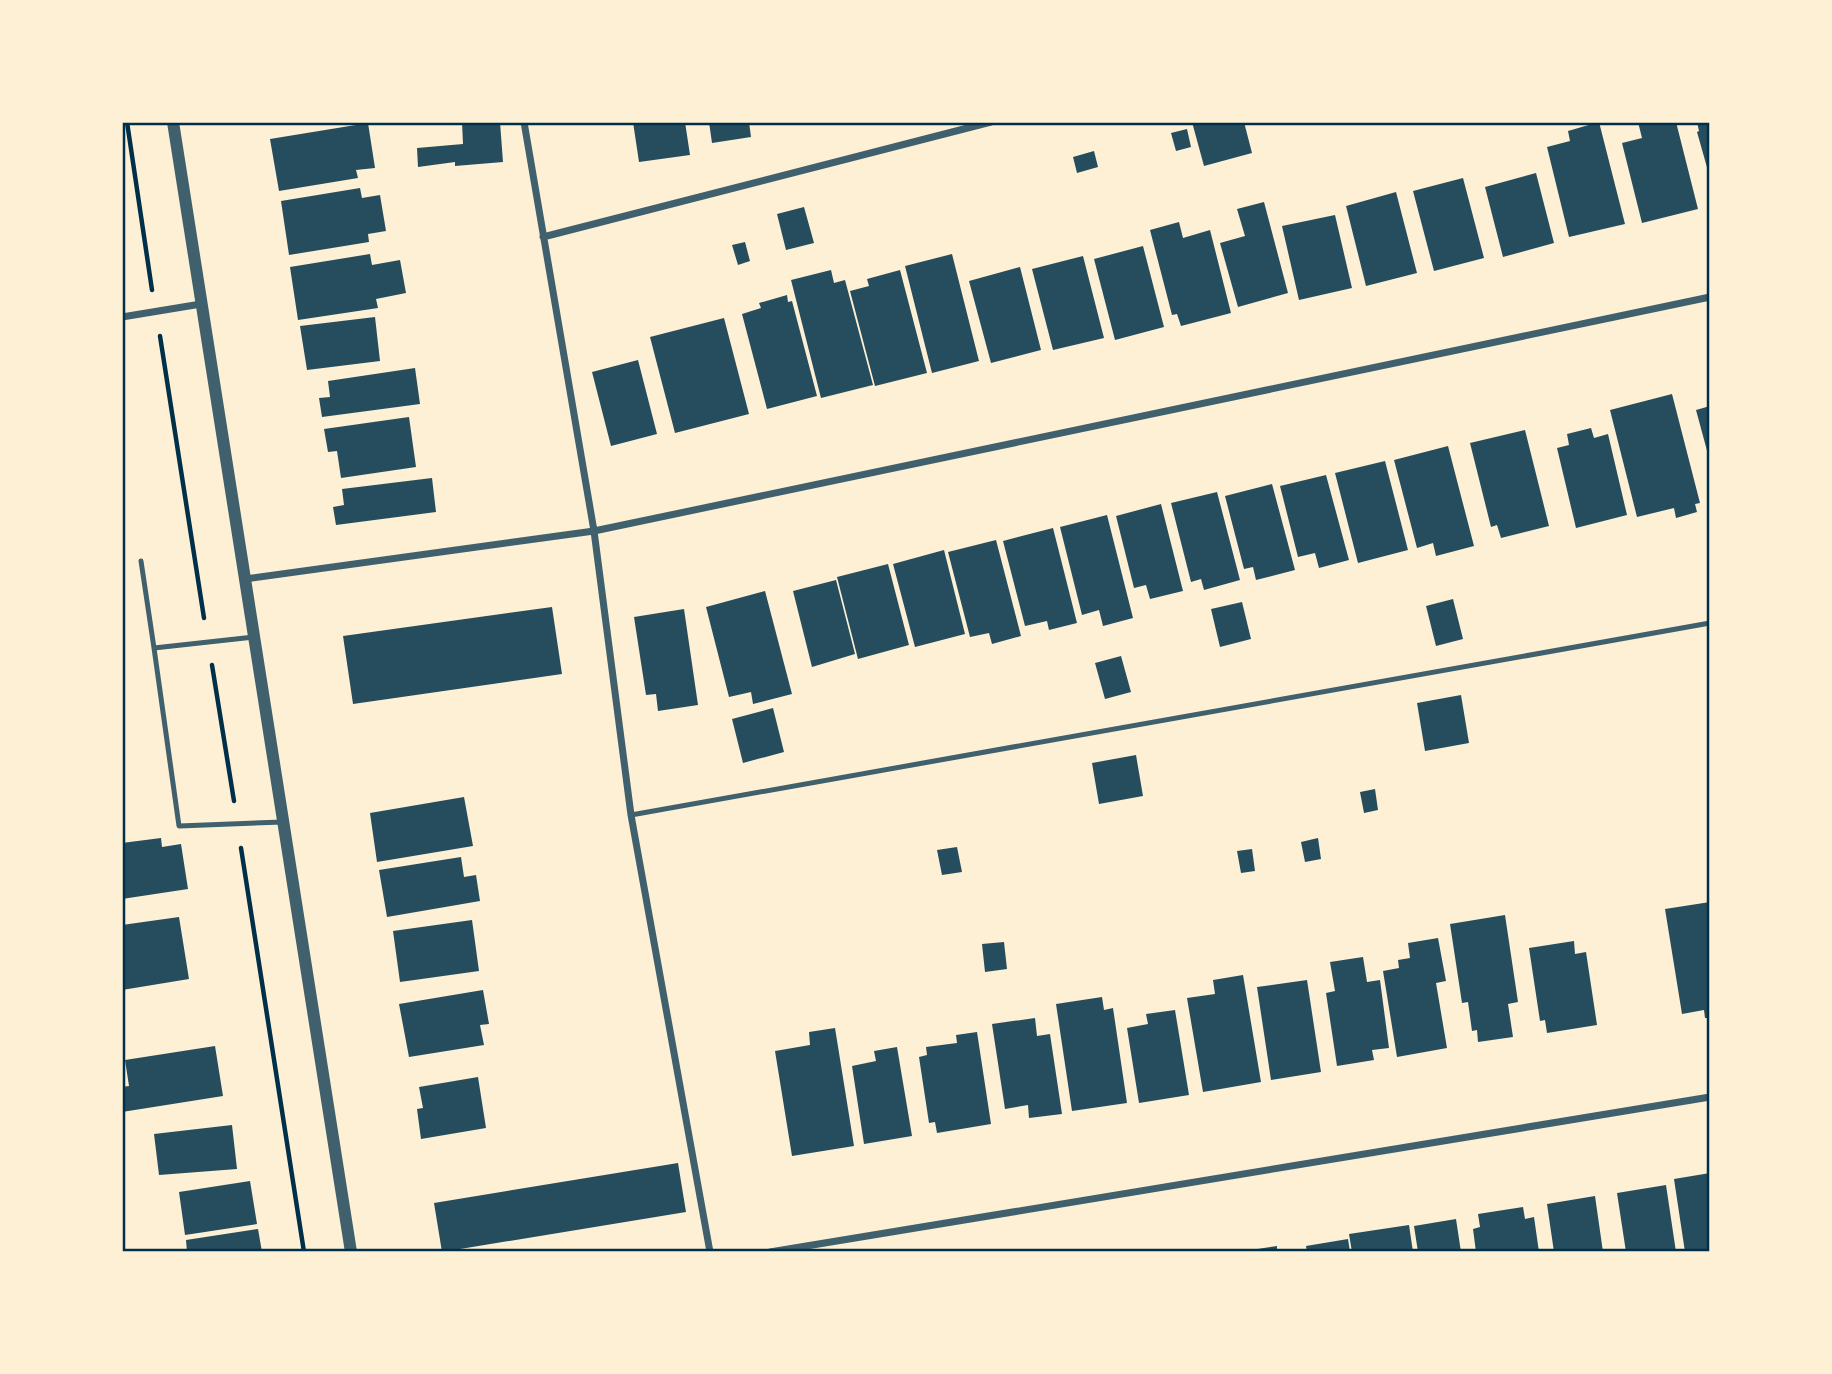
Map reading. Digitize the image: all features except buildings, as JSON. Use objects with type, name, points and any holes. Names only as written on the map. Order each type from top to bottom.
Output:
[{"type":"street","points":[[173,122],[351,1251]]},
{"type":"street","points":[[524,122],[594,531],[631,815],[710,1251]]},
{"type":"street","points":[[542,237],[991,122]]},
{"type":"street","points":[[244,579],[594,531],[1710,297]]},
{"type":"street","points":[[122,317],[201,304]]},
{"type":"street","points":[[770,1251],[1710,1097]]},
{"type":"lane","points":[[141,561],[179,826],[283,822]]},
{"type":"lane","points":[[631,815],[1710,624]]},
{"type":"lane","points":[[154,648],[254,637]]},
{"type":"path","points":[[127,122],[304,1251]]}]
